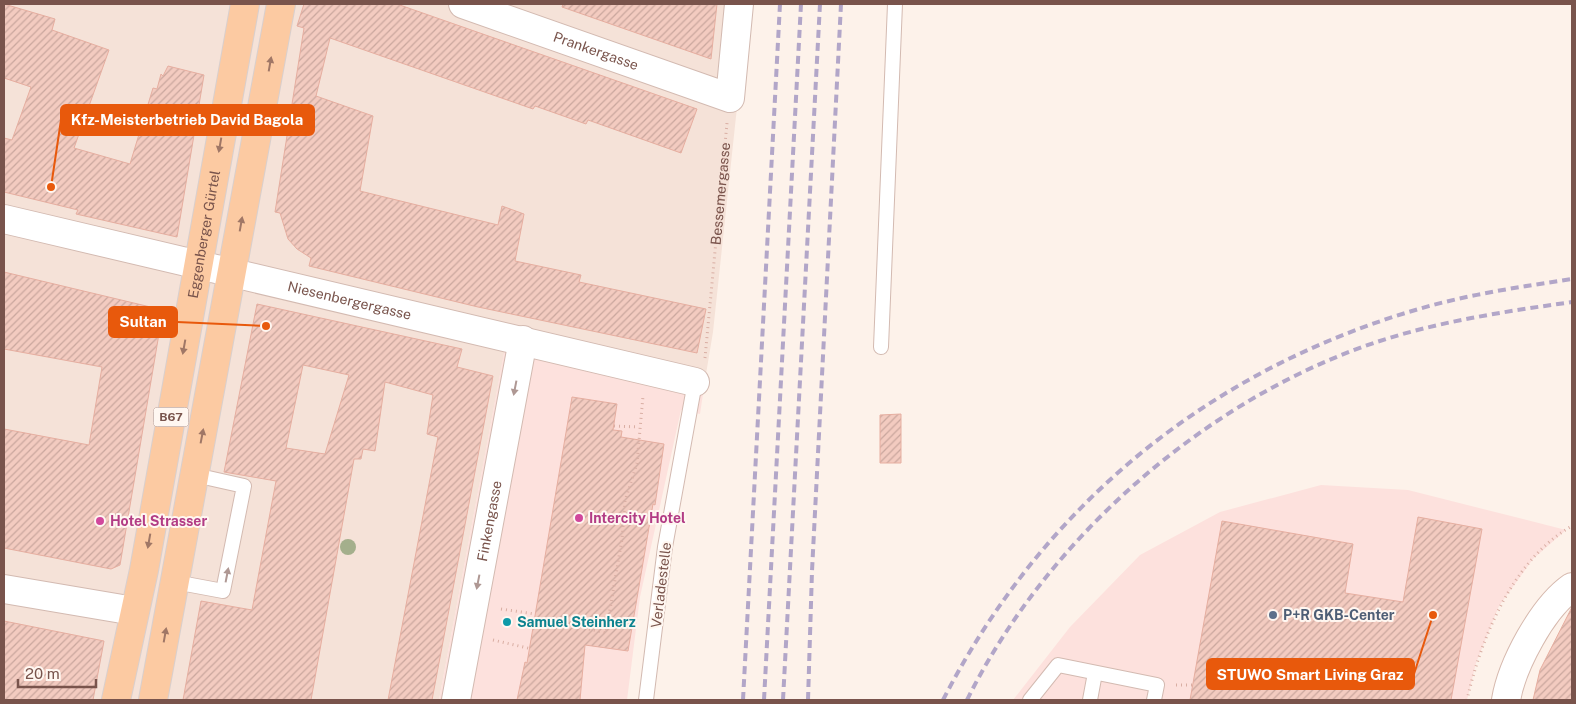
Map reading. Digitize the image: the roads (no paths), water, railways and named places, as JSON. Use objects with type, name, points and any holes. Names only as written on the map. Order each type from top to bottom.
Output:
[{"type":"main road","name":"Eggenberger Gürtel","points":[[116,700],[144,570],[245,4]]},
{"type":"main road","name":"B67","points":[[153,700],[281,4]]},
{"type":"street","name":"Prankergasse","points":[[463,4],[730,98],[739,4]]},
{"type":"street","name":"Niesenbergergasse","points":[[4,219],[524,340],[695,382]]},
{"type":"street","name":"Finkengasse","points":[[456,700],[524,340]]},
{"type":"street","points":[[1506,700],[1508,690],[1525,648],[1548,611],[1572,587]]},
{"type":"street","points":[[4,589],[134,611]]},
{"type":"lane","points":[[881,347],[895,4]]},
{"type":"lane","name":"Verladestelle","points":[[646,700],[666,547],[695,382]]},
{"type":"lane","points":[[175,582],[224,591],[244,486],[195,475]]},
{"type":"lane","points":[[1030,700],[1058,665],[1157,685],[1154,700]]},
{"type":"lane","points":[[1090,700],[1095,673]]},
{"type":"railway","points":[[743,700],[780,4]]},
{"type":"railway","points":[[764,700],[801,4]]},
{"type":"railway","points":[[783,700],[820,4]]},
{"type":"railway","points":[[808,700],[812,571],[841,4]]},
{"type":"railway","points":[[943,700],[983,630],[1029,567],[1080,508],[1137,456],[1199,410],[1265,371],[1336,338],[1412,311],[1472,296],[1572,279]]},
{"type":"railway","points":[[967,700],[1001,640],[1042,582],[1089,528],[1141,479],[1198,434],[1258,396],[1321,364],[1386,339],[1455,321],[1572,302]]},
{"type":"place","name":"Kfz-Meisterbetrieb David Bagola","points":[[51,187]]},
{"type":"place","name":"Sultan","points":[[266,326]]},
{"type":"place","name":"Intercity Hotel","points":[[579,518]]},
{"type":"place","name":"Hotel Strasser","points":[[100,521]]},
{"type":"place","name":"P+R GKB-Center","points":[[1273,615]]},
{"type":"place","name":"STUWO Smart Living Graz","points":[[1433,615]]},
{"type":"place","name":"Samuel Steinherz","points":[[507,622]]}]
